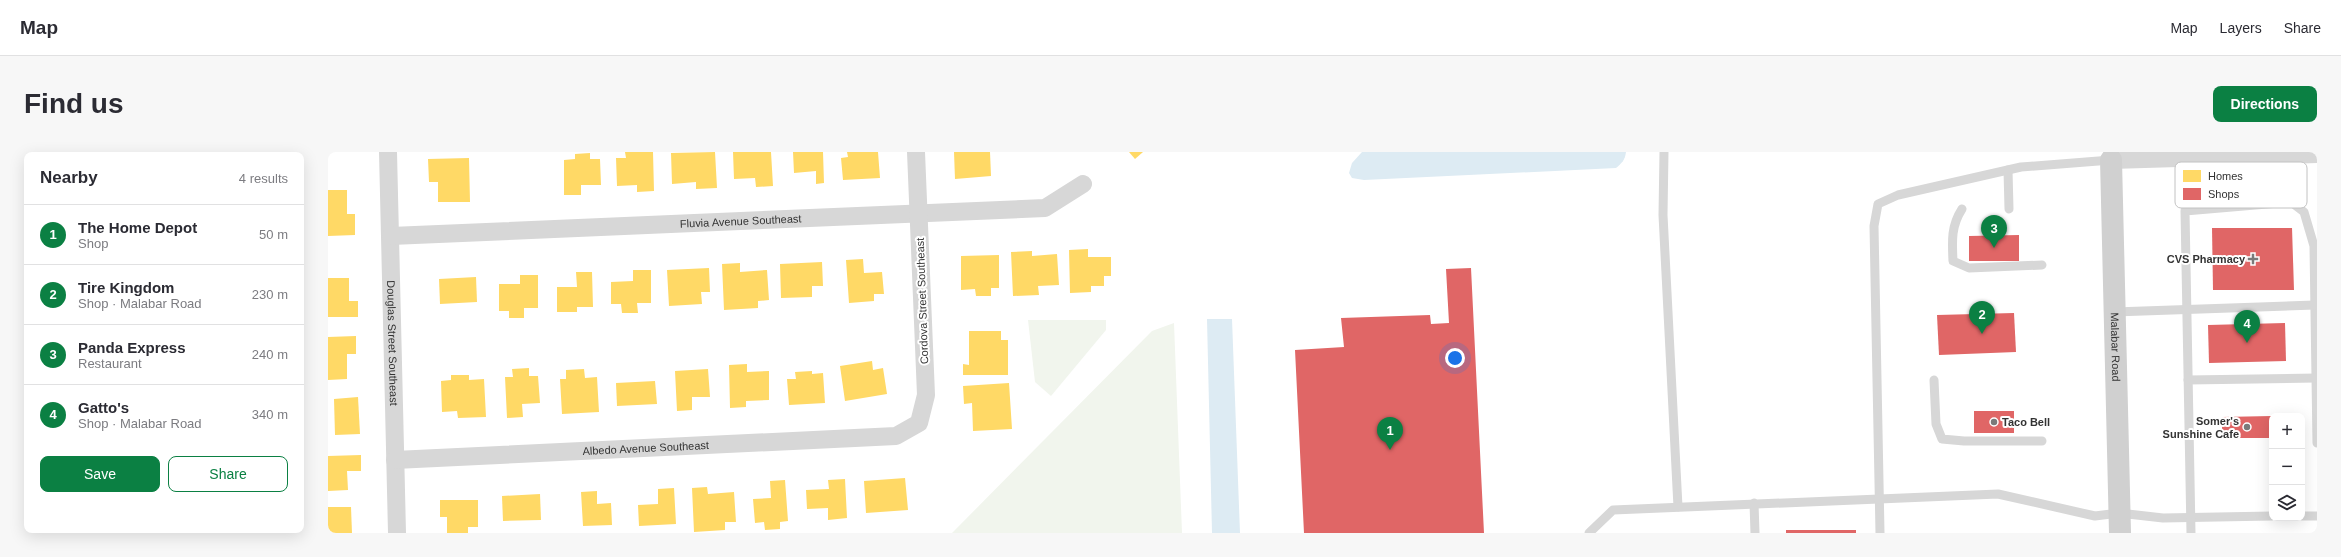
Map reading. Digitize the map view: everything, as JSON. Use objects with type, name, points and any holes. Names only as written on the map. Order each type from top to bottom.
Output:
[{"type":"main road","name":"Malabar Road","points":[[2110,155],[2120,523]]},
{"type":"street","name":"Douglas Street Southeast","points":[[388,152],[397,533]]},
{"type":"street","name":"Cordova Street Southeast","points":[[896,436],[919,423],[926,396],[916,152]]},
{"type":"street","points":[[2110,155],[2317,154]]},
{"type":"street","name":"Fluvia Avenue Southeast","points":[[391,236],[1045,208],[1083,184]]},
{"type":"street","name":"Albedo Avenue Southeast","points":[[396,460],[896,436]]},
{"type":"lane","points":[[1664,152],[1663,215],[1678,507]]},
{"type":"lane","points":[[2290,154],[2290,162]]},
{"type":"lane","points":[[1880,533],[1874,226],[1878,204],[1898,195],[2021,167],[2110,155]]},
{"type":"lane","points":[[2008,170],[2009,209]]},
{"type":"lane","points":[[2191,533],[2185,211],[2220,208]]},
{"type":"lane","points":[[2299,208],[2304,212],[2310,227],[2314,246],[2317,443]]},
{"type":"lane","points":[[1962,209],[1955,220],[1952,235],[1953,261],[1969,268],[2042,265]]},
{"type":"lane","points":[[2114,312],[2315,305]]},
{"type":"lane","points":[[2188,380],[2316,378]]},
{"type":"lane","points":[[1934,380],[1936,424],[1942,439],[1964,441],[2042,441]]},
{"type":"lane","points":[[1589,533],[1613,510],[1998,494],[2120,523],[2163,518],[2269,516]]},
{"type":"lane","points":[[1754,503],[1755,533]]},
{"type":"lane","points":[[2305,516],[2317,516]]},
{"type":"shaded area","points":[[1362,152],[1626,152],[1623,161],[1616,168],[1364,180],[1352,178],[1349,173],[1352,163]]},
{"type":"shaded area","points":[[1207,319],[1232,319],[1240,533],[1212,533]]},
{"type":"shaded area","points":[[1028,320],[1106,320],[1106,330],[1051,396],[1035,382]]},
{"type":"shaded area","points":[[1174,323],[1182,533],[952,533],[1152,331]]},
{"type":"building: Homes","points":[[625,152],[653,152],[654,191],[637,192],[637,185],[617,186],[616,158],[626,158]]},
{"type":"building: Homes","points":[[715,152],[717,188],[696,189],[696,182],[672,184],[671,153]]},
{"type":"building: Homes","points":[[733,152],[771,152],[773,186],[756,187],[755,178],[734,179]]},
{"type":"building: Homes","points":[[793,152],[823,152],[824,183],[816,184],[816,171],[794,173]]},
{"type":"building: Homes","points":[[847,152],[878,152],[880,178],[843,180],[841,158],[848,157]]},
{"type":"building: Homes","points":[[954,152],[990,152],[991,176],[955,179]]},
{"type":"building: Homes","points":[[1129,152],[1143,152],[1135,159]]},
{"type":"building: Homes","points":[[590,153],[590,159],[600,159],[601,185],[581,185],[581,195],[564,195],[564,160],[575,159],[575,154]]},
{"type":"building: Homes","points":[[469,158],[470,202],[438,202],[438,182],[429,182],[428,159]]},
{"type":"building: Homes","points":[[328,190],[347,190],[347,214],[355,214],[355,235],[328,236]]},
{"type":"building: Homes","points":[[1088,249],[1088,257],[1111,257],[1111,276],[1104,276],[1104,286],[1091,286],[1091,292],[1070,293],[1069,250]]},
{"type":"building: Homes","points":[[1032,251],[1032,256],[1057,254],[1059,285],[1038,286],[1039,295],[1013,296],[1011,252]]},
{"type":"building: Homes","points":[[999,255],[999,288],[991,288],[991,296],[976,296],[975,289],[961,290],[961,256]]},
{"type":"building: Homes","points":[[863,259],[864,273],[882,272],[884,294],[874,294],[874,301],[849,303],[846,260]]},
{"type":"building: Homes","points":[[822,262],[823,286],[812,286],[812,297],[781,298],[780,264]]},
{"type":"building: Homes","points":[[740,263],[740,272],[767,270],[769,300],[758,301],[758,308],[724,310],[722,264]]},
{"type":"building: Homes","points":[[709,268],[710,292],[701,292],[702,304],[669,306],[667,270]]},
{"type":"building: Homes","points":[[633,270],[651,270],[651,303],[637,303],[638,313],[622,313],[621,304],[611,304],[611,282],[633,281]]},
{"type":"building: Homes","points":[[576,272],[592,272],[593,307],[577,307],[577,312],[557,312],[557,287],[577,287]]},
{"type":"building: Homes","points":[[520,275],[538,275],[538,308],[524,308],[524,318],[509,318],[509,311],[499,311],[499,284],[520,284]]},
{"type":"building: Homes","points":[[476,277],[477,302],[440,304],[439,279]]},
{"type":"building: Homes","points":[[328,278],[349,278],[349,301],[358,301],[358,317],[328,317]]},
{"type":"building: Homes","points":[[969,331],[1001,331],[1001,340],[1008,340],[1008,375],[963,375],[963,364],[969,365]]},
{"type":"building: Homes","points":[[356,336],[356,354],[347,354],[347,379],[328,380],[328,337]]},
{"type":"building: Homes","points":[[872,361],[873,370],[883,368],[887,394],[845,401],[840,366]]},
{"type":"building: Homes","points":[[747,364],[747,372],[769,371],[769,400],[746,401],[746,407],[730,408],[729,365]]},
{"type":"building: Homes","points":[[529,368],[529,376],[538,376],[540,403],[522,404],[523,417],[507,418],[505,377],[513,377],[512,369]]},
{"type":"building: Homes","points":[[584,369],[585,378],[597,377],[599,412],[562,414],[560,379],[566,379],[566,370]]},
{"type":"building: Homes","points":[[708,369],[710,397],[692,397],[692,410],[677,411],[675,371]]},
{"type":"building: Homes","points":[[812,371],[812,374],[823,373],[825,403],[789,405],[787,379],[796,379],[795,372]]},
{"type":"building: Homes","points":[[451,375],[469,375],[469,380],[484,379],[486,417],[458,418],[457,411],[442,412],[441,381],[451,380]]},
{"type":"building: Homes","points":[[655,381],[657,404],[617,406],[616,383]]},
{"type":"building: Homes","points":[[1009,383],[1012,429],[973,431],[972,403],[964,404],[963,386]]},
{"type":"building: Homes","points":[[358,397],[360,434],[335,435],[334,399]]},
{"type":"building: Homes","points":[[361,455],[361,471],[347,471],[348,490],[328,491],[328,456]]},
{"type":"building: Homes","points":[[905,478],[908,510],[866,513],[864,481]]},
{"type":"building: Homes","points":[[845,479],[847,518],[828,520],[828,508],[807,509],[806,490],[829,489],[828,480]]},
{"type":"building: Homes","points":[[785,480],[788,521],[780,522],[780,529],[765,530],[764,522],[755,523],[753,499],[771,498],[770,481]]},
{"type":"building: Homes","points":[[707,487],[708,494],[734,492],[736,522],[725,522],[725,530],[694,532],[692,488]]},
{"type":"building: Homes","points":[[674,488],[676,524],[639,526],[638,505],[658,504],[658,489]]},
{"type":"building: Homes","points":[[597,491],[597,504],[611,503],[612,525],[583,526],[581,492]]},
{"type":"building: Homes","points":[[540,494],[541,520],[503,521],[502,496]]},
{"type":"building: Homes","points":[[440,500],[478,500],[478,527],[468,527],[468,533],[447,533],[447,517],[440,517]]},
{"type":"building: Homes","points":[[328,507],[351,507],[352,533],[328,533]]},
{"type":"building: Shops","name":"CVS Pharmacy","points":[[2212,228],[2292,228],[2294,290],[2213,290]]},
{"type":"building: Shops","points":[[2019,235],[2019,261],[1969,261],[1969,236]]},
{"type":"building: Shops","points":[[1471,268],[1484,533],[1304,533],[1295,350],[1344,347],[1341,318],[1430,315],[1431,324],[1449,323],[1446,269]]},
{"type":"building: Shops","points":[[2014,313],[2016,352],[1939,355],[1937,315]]},
{"type":"building: Shops","points":[[2285,323],[2286,361],[2209,363],[2208,325]]},
{"type":"building: Shops","name":"Taco Bell","points":[[1974,411],[2014,411],[2014,433],[1974,433]]},
{"type":"building: Shops","name":"Somer's Sunshine Cafe","points":[[2269,416],[2269,438],[2222,438],[2222,417]]},
{"type":"building: Shops","points":[[1786,530],[1856,530],[1856,533],[1786,533]]},
{"type":"place","name":"Panda Express","points":[[1994,248]]},
{"type":"place","name":"CVS Pharmacy","points":[[2253,259]]},
{"type":"place","name":"Tire Kingdom","points":[[1982,334]]},
{"type":"place","name":"Gatto's","points":[[2247,343]]},
{"type":"place","name":"Taco Bell","points":[[1994,422]]},
{"type":"place","name":"Somer's Sunshine Cafe","points":[[2247,427]]},
{"type":"place","name":"The Home Depot","points":[[1390,450]]}]
